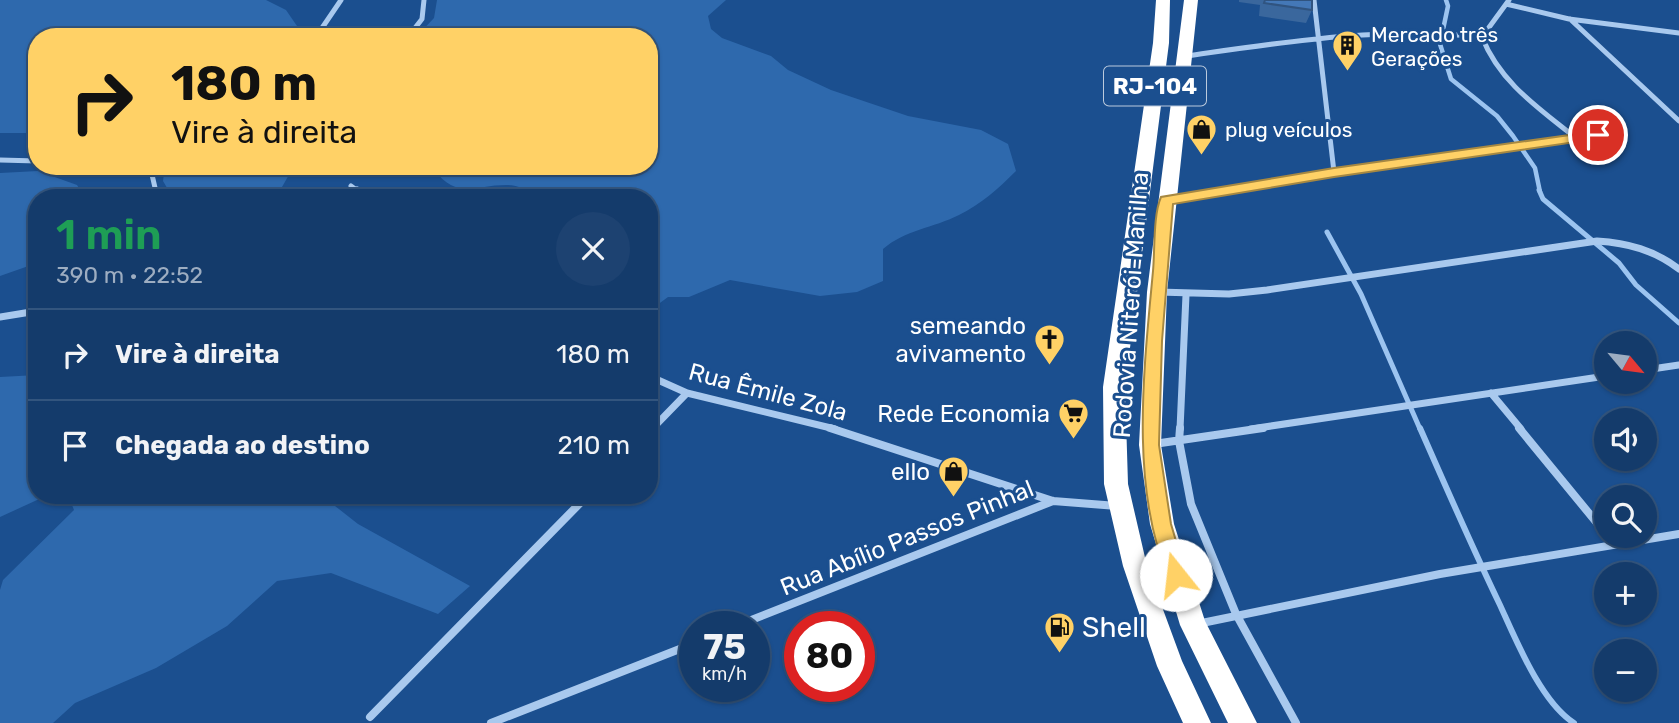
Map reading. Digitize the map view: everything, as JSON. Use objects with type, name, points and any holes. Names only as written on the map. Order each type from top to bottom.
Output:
[{"type":"highway","name":"Rodovia Niterói-Manilha","points":[[1163,0],[1161,43],[1114,387],[1116,484],[1135,566],[1170,666],[1197,723]]},
{"type":"highway","name":"Rodovia Niterói-Manilha","points":[[1191,0],[1157,292],[1150,445],[1162,524],[1193,625],[1243,723]]},
{"type":"street","points":[[321,28],[341,0]]},
{"type":"street","points":[[415,28],[422,19],[425,0]]},
{"type":"street","points":[[1314,0],[1334,172]]},
{"type":"street","points":[[1482,37],[1507,2],[1569,19],[1679,33]]},
{"type":"street","points":[[1569,19],[1679,121]]},
{"type":"street","points":[[1186,56],[1318,38],[1428,30],[1482,37]]},
{"type":"street","points":[[1482,37],[1494,65],[1512,84],[1577,139]]},
{"type":"street","points":[[1166,201],[1334,172],[1500,151],[1620,132]]},
{"type":"street","points":[[0,160],[28,161]]},
{"type":"street","points":[[351,186],[355,189]]},
{"type":"street","points":[[1157,292],[1186,295],[1229,294],[1597,241],[1627,243],[1647,248],[1679,269]]},
{"type":"street","points":[[1186,295],[1179,441],[1191,504],[1236,614],[1296,723]]},
{"type":"street","points":[[0,317],[28,312]]},
{"type":"street","points":[[1657,368],[1679,365]]},
{"type":"street","points":[[1150,445],[1594,378]]},
{"type":"street","name":"Rua Êmile Zola","points":[[658,380],[687,393],[822,425],[1053,501],[1121,506]]},
{"type":"street","points":[[658,423],[687,393]]},
{"type":"street","points":[[1491,393],[1594,519]]},
{"type":"street","name":"Rua Abílio Passos Pinhal","points":[[770,613],[1053,501]]},
{"type":"street","points":[[370,717],[579,504]]},
{"type":"street","points":[[1657,538],[1679,534]]},
{"type":"street","points":[[1193,625],[1440,574],[1598,548]]},
{"type":"street","points":[[491,723],[679,649]]},
{"type":"shaded area","points":[[0,0],[266,0],[286,10],[297,26],[28,28],[28,133],[0,133]]},
{"type":"shaded area","points":[[437,0],[726,0],[708,16],[711,29],[722,38],[771,56],[788,70],[831,90],[908,116],[981,130],[1008,144],[1016,171],[989,196],[967,211],[910,233],[883,249],[883,281],[857,292],[820,296],[730,280],[689,297],[668,297],[658,304],[658,189],[525,189],[510,185],[467,189],[451,185],[439,175],[658,175],[658,28],[425,28],[434,18]]},
{"type":"shaded area","points":[[28,172],[28,175],[49,175],[77,185],[79,189],[28,189],[28,266],[0,276],[0,173]]},
{"type":"shaded area","points":[[164,175],[289,175],[282,187],[284,189],[168,189],[163,181]]},
{"type":"shaded area","points":[[28,375],[28,504],[0,517],[0,377]]},
{"type":"shaded area","points":[[72,504],[332,504],[358,524],[470,586],[438,614],[331,573],[277,581],[227,626],[156,668],[75,703],[53,723],[0,723],[0,590],[3,580],[74,510]]},
{"type":"building","points":[[1265,0],[1312,0],[1312,10],[1264,3]]},
{"type":"waterway","points":[[1446,0],[1448,6],[1440,44],[1451,79],[1497,116],[1513,136],[1535,168],[1540,192]]},
{"type":"waterway","points":[[1539,190],[1543,199],[1619,263],[1636,285],[1679,323]]},
{"type":"waterway","points":[[1327,232],[1361,294],[1420,429]]},
{"type":"waterway","points":[[1420,428],[1531,669],[1551,701],[1574,723]]},
{"type":"place","name":"Mercado três Gerações","points":[[1348,73]]},
{"type":"place","name":"plug veículos","points":[[1202,156]]},
{"type":"place","name":"semeando avivamento","points":[[1049,367]]},
{"type":"place","name":"Rede Economia","points":[[1073,441]]},
{"type":"place","name":"ello","points":[[953,499]]},
{"type":"place","name":"Shell","points":[[1059,654]]},
{"type":"route","points":[[1176,575],[1162,524],[1150,445],[1157,292],[1166,201],[1334,172],[1500,151],[1598,135]]}]
